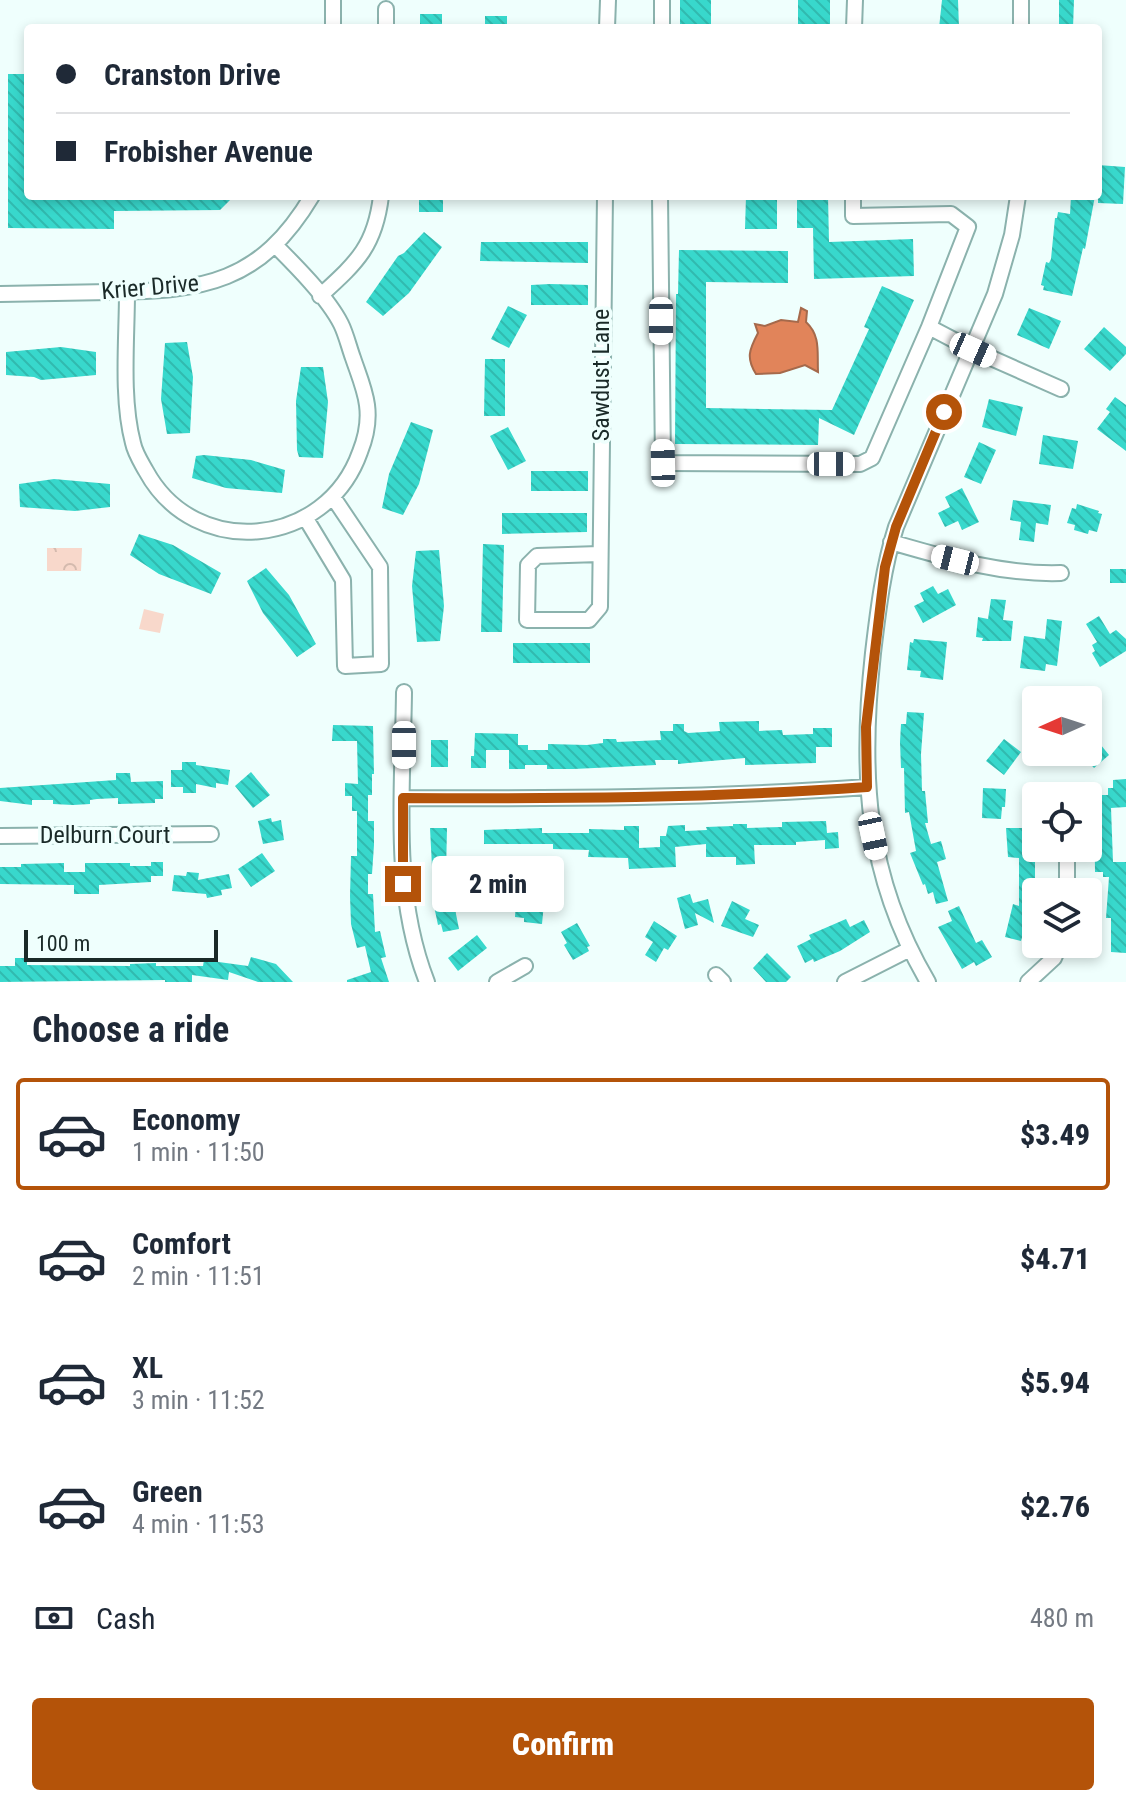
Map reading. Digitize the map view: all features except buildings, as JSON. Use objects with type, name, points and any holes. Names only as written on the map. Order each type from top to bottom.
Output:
[{"type":"street","points":[[333,0],[333,24]]},
{"type":"street","points":[[607,24],[608,0]]},
{"type":"street","points":[[662,0],[662,24]]},
{"type":"street","points":[[854,24],[855,0]]},
{"type":"street","points":[[1021,0],[1021,24]]},
{"type":"street","points":[[386,9],[386,24]]},
{"type":"street","name":"Krier Drive","points":[[0,294],[182,290],[215,281],[240,270],[275,245],[292,227],[309,200]]},
{"type":"street","points":[[320,296],[366,250],[377,223],[380,200]]},
{"type":"street","name":"Sawdust Lane","points":[[599,554],[537,556],[528,565],[527,620],[589,620],[600,607],[605,200]]},
{"type":"street","points":[[660,200],[663,463],[860,464],[872,458],[968,227],[951,214],[853,216],[853,200]]},
{"type":"street","points":[[928,982],[895,914],[878,860],[867,787],[866,727],[871,672],[881,590],[891,542],[1002,274],[1017,200]]},
{"type":"street","points":[[127,292],[128,386],[133,444],[151,480],[162,495],[190,518],[222,529],[273,531],[305,517],[333,497],[357,462],[367,425],[367,404],[341,323],[301,271],[275,245]]},
{"type":"street","points":[[929,327],[1061,389]]},
{"type":"street","points":[[305,517],[343,580],[345,666],[381,664],[380,567],[333,497]]},
{"type":"street","points":[[891,542],[981,566],[1043,574],[1061,573]]},
{"type":"street","points":[[404,692],[403,884],[412,939],[427,982]]},
{"type":"street","points":[[403,798],[757,794],[867,787]]},
{"type":"street","name":"Delburn Court","points":[[0,836],[211,834]]},
{"type":"street","points":[[845,982],[910,949]]},
{"type":"street","points":[[1028,982],[1054,958]]},
{"type":"street","points":[[497,982],[525,966]]},
{"type":"green space","points":[[47,548],[82,548],[81,571],[47,571]]},
{"type":"green space","points":[[144,609],[164,614],[160,633],[139,629]]},
{"type":"shaded area","points":[[801,308],[807,311],[806,322],[816,339],[818,372],[805,365],[780,373],[756,374],[750,358],[758,333],[755,324],[765,326],[781,320],[798,322]]},
{"type":"route","points":[[403,884],[403,798],[758,794],[867,787],[866,727],[885,567],[896,527],[944,412]]}]
